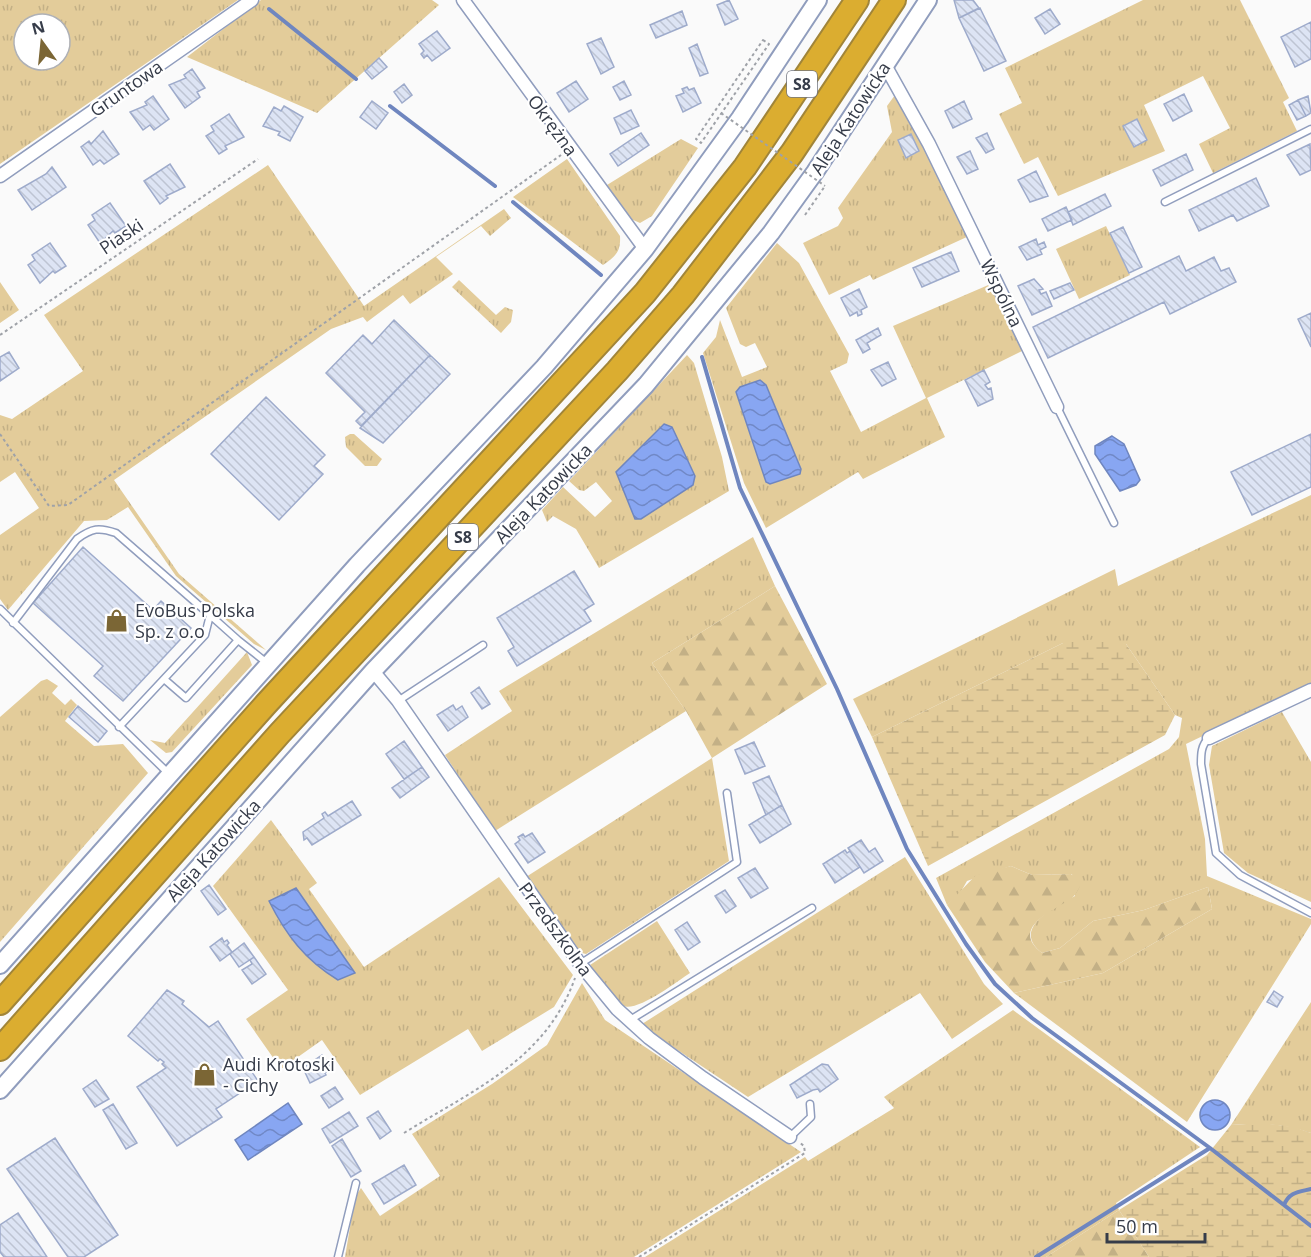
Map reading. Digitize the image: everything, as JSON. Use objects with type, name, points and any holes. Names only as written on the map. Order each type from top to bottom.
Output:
[{"type":"highway","name":"S8","points":[[0,1003],[266,704],[645,293],[745,167],[857,0]]},
{"type":"highway","name":"S8","points":[[0,1049],[273,742],[617,371],[677,302],[735,230],[792,153],[894,0]]},
{"type":"street","name":"Gruntowa","points":[[0,176],[252,0]]},
{"type":"street","name":"Okrężna","points":[[463,0],[645,249]]},
{"type":"street","points":[[0,964],[365,556],[544,367],[645,249],[740,118],[818,0]]},
{"type":"street","name":"Aleja Katowicka","points":[[0,1090],[373,671],[646,386],[771,233],[927,0]]},
{"type":"street","name":"Wspólna","points":[[885,65],[929,144],[1057,407]]},
{"type":"street","name":"Przedszkolna","points":[[373,671],[398,701],[580,964],[617,1009],[649,1038],[790,1137]]},
{"type":"street","points":[[1209,738],[1311,690]]},
{"type":"lane","points":[[1165,202],[1311,129]]},
{"type":"lane","name":"Wspólna","points":[[1057,407],[1114,523]]},
{"type":"lane","points":[[13,623],[77,539],[88,531],[101,527],[116,533],[238,640],[268,663]]},
{"type":"lane","points":[[0,609],[169,774]]},
{"type":"lane","points":[[119,727],[205,635],[210,615]]},
{"type":"lane","points":[[164,679],[186,698],[238,640]]},
{"type":"lane","points":[[398,701],[483,645]]},
{"type":"lane","points":[[1209,738],[1204,742],[1201,765],[1216,853],[1240,875],[1311,913]]},
{"type":"lane","points":[[580,964],[737,862],[727,793]]},
{"type":"lane","points":[[630,1020],[812,908]]},
{"type":"lane","points":[[790,1137],[812,1117],[810,1104]]},
{"type":"lane","points":[[338,1257],[356,1183]]},
{"type":"path","points":[[763,40],[769,44],[721,113],[701,143],[699,142],[696,139],[763,40]]},
{"type":"path","points":[[721,113],[825,186],[805,215]]},
{"type":"path","points":[[0,434],[49,506],[68,505],[569,148]]},
{"type":"path","name":"Piaski","points":[[0,335],[258,159]]},
{"type":"path","points":[[404,1133],[514,1065],[536,1046],[570,991],[580,964]]},
{"type":"path","points":[[639,1257],[805,1153]]},
{"type":"green space","points":[[0,0],[238,0],[0,164]]},
{"type":"green space","points":[[261,0],[432,0],[439,5],[317,113],[187,57]]},
{"type":"green space","points":[[1143,0],[1240,0],[1289,98],[1283,102],[1297,131],[1213,173],[1199,144],[1230,128],[1203,76],[1144,105],[1165,151],[1058,196],[1038,157],[1024,164],[999,114],[1022,103],[1005,68]]},
{"type":"green space","points":[[895,95],[911,118],[969,236],[873,280],[870,275],[829,295],[803,243],[838,226],[843,218],[838,208],[892,132],[887,106]]},
{"type":"green space","points":[[681,139],[698,148],[652,216],[640,223],[631,219],[607,185]]},
{"type":"green space","points":[[567,159],[620,236],[616,254],[603,265],[513,197]]},
{"type":"green space","points":[[268,165],[364,306],[504,209],[511,218],[490,236],[481,226],[436,257],[453,274],[410,304],[403,295],[367,322],[363,317],[331,329],[114,480],[179,574],[266,650],[254,644],[176,576],[128,507],[107,520],[84,521],[8,610],[0,599],[0,535],[39,508],[15,472],[0,482],[0,415],[12,419],[83,371],[44,315]]},
{"type":"green space","points":[[1106,226],[1130,275],[1079,299],[1056,249]]},
{"type":"green space","points":[[777,243],[799,263],[849,354],[847,363],[830,371],[861,432],[926,398],[893,326],[993,283],[1026,349],[927,398],[945,437],[863,479],[858,472],[766,528],[744,483],[703,353],[716,337],[720,320],[742,377],[767,367],[755,343],[746,347],[740,344],[726,308]]},
{"type":"green space","points":[[459,280],[496,315],[505,307],[513,310],[511,322],[501,333],[452,287]]},
{"type":"green space","points":[[0,282],[19,310],[0,323]]},
{"type":"green space","points":[[687,355],[694,363],[722,457],[729,491],[599,568],[576,529],[553,516],[547,522],[542,510],[563,487],[595,517],[612,501],[596,482],[584,491],[579,490],[569,481]]},
{"type":"green space","points":[[354,434],[382,459],[377,466],[365,466],[346,447],[345,437]]},
{"type":"green space","points":[[1311,495],[1311,684],[1186,744],[1205,839],[1207,876],[1311,919],[1311,924],[1187,1122],[1014,993],[1103,973],[1212,909],[1208,887],[1144,910],[1093,921],[1060,948],[1042,953],[1033,944],[1031,935],[1033,927],[1047,912],[1075,896],[1072,874],[1032,875],[1011,866],[967,881],[959,895],[947,905],[936,878],[1169,749],[1179,737],[1182,718],[1175,715],[1126,644],[1063,643],[872,737],[853,699],[1115,569],[1118,586]]},
{"type":"green space","points":[[753,537],[775,586],[652,663],[686,711],[495,831],[445,755],[512,711],[499,691]]},
{"type":"green space","points":[[775,586],[827,684],[712,758],[686,711],[652,663]]},
{"type":"green space","points":[[1105,638],[1126,644],[1175,715],[1165,735],[928,866],[872,737],[1063,643]]},
{"type":"green space","points":[[247,652],[252,665],[172,752],[166,753],[150,740],[165,743]]},
{"type":"green space","points":[[47,679],[58,686],[52,693],[65,705],[71,699],[77,705],[65,721],[94,746],[123,744],[148,773],[0,942],[0,717],[41,681]]},
{"type":"green space","points":[[1282,712],[1311,762],[1311,902],[1248,873],[1224,853],[1209,765],[1212,746]]},
{"type":"green space","points":[[712,758],[729,861],[586,954],[578,952],[526,877]]},
{"type":"green space","points":[[271,820],[317,883],[309,889],[364,967],[499,877],[573,975],[554,1007],[482,1051],[468,1029],[360,1095],[322,1040],[281,1069],[246,1019],[288,990],[213,886]]},
{"type":"green space","points":[[905,857],[984,984],[1003,1004],[952,1039],[920,993],[748,1097],[642,1024]]},
{"type":"green space","points":[[1011,866],[1032,875],[1071,874],[1082,882],[1072,898],[1038,920],[1032,927],[1030,935],[1033,944],[1042,953],[1060,948],[1093,921],[1144,910],[1208,887],[1212,909],[1103,973],[1014,993],[985,962],[947,905],[976,875]]},
{"type":"green space","points":[[657,921],[690,973],[647,1001],[630,1007],[623,1006],[609,994],[590,965]]},
{"type":"green space","points":[[582,983],[605,1020],[801,1152],[634,1257],[345,1257],[355,1197],[361,1188],[380,1216],[440,1176],[412,1134],[492,1084],[547,1045]]},
{"type":"green space","points":[[1311,1002],[1311,1133],[1271,1124],[1231,1125]]},
{"type":"green space","points":[[1013,1010],[1200,1147],[1116,1203],[1119,1210],[1046,1257],[645,1257],[805,1157],[808,1161],[894,1108],[884,1097]]},
{"type":"green space","points":[[1262,1123],[1294,1127],[1311,1133],[1311,1257],[1149,1257],[1119,1210],[1207,1155],[1231,1125]]},
{"type":"green space","points":[[1119,1210],[1149,1257],[1046,1257]]},
{"type":"water","points":[[760,380],[766,385],[801,469],[800,474],[770,484],[766,482],[736,392],[740,387]]},
{"type":"water","points":[[664,424],[672,427],[695,476],[693,485],[641,519],[635,519],[616,472]]},
{"type":"water","points":[[1112,436],[1124,444],[1140,480],[1136,485],[1120,491],[1095,454],[1095,446]]},
{"type":"water","points":[[296,888],[355,973],[338,980],[306,955],[282,925],[269,901]]},
{"type":"water","points":[[1215,1100],[1226,1104],[1230,1115],[1226,1126],[1215,1130],[1204,1126],[1200,1115],[1204,1104]]},
{"type":"water","points":[[288,1103],[302,1124],[248,1160],[235,1140]]},
{"type":"building","points":[[729,0],[738,19],[725,25],[717,5]]},
{"type":"building","points":[[954,0],[973,0],[979,8],[959,18]]},
{"type":"building","points":[[980,8],[1006,61],[984,71],[959,18]]},
{"type":"building","points":[[1050,9],[1060,24],[1045,34],[1035,18]]},
{"type":"building","points":[[682,11],[687,25],[656,38],[650,25]]},
{"type":"building","points":[[1311,22],[1311,59],[1295,67],[1281,37]]},
{"type":"building","points":[[437,31],[450,48],[432,61],[427,55],[424,58],[421,54],[424,51],[419,44]]},
{"type":"building","points":[[601,38],[614,67],[601,74],[587,44]]},
{"type":"building","points":[[697,44],[708,73],[700,76],[689,48]]},
{"type":"building","points":[[379,58],[387,67],[372,79],[365,71]]},
{"type":"building","points":[[192,69],[205,88],[197,92],[200,97],[185,108],[169,85],[186,78],[184,75]]},
{"type":"building","points":[[576,81],[588,99],[569,112],[557,93]]},
{"type":"building","points":[[624,81],[631,95],[620,100],[613,87]]},
{"type":"building","points":[[404,84],[412,95],[402,103],[394,92]]},
{"type":"building","points":[[687,87],[689,90],[694,88],[701,103],[683,112],[676,96],[684,93],[682,89]]},
{"type":"building","points":[[1184,94],[1192,111],[1173,121],[1164,104]]},
{"type":"building","points":[[153,96],[169,119],[154,130],[150,125],[143,130],[130,112],[147,105],[145,102]]},
{"type":"building","points":[[1308,96],[1311,113],[1306,116],[1298,100]]},
{"type":"building","points":[[1298,100],[1306,116],[1297,120],[1289,105]]},
{"type":"building","points":[[372,101],[388,113],[376,129],[360,117]]},
{"type":"building","points":[[964,101],[972,119],[953,128],[945,111]]},
{"type":"building","points":[[284,106],[303,117],[290,141],[278,135],[280,132],[263,126],[274,107],[281,111]]},
{"type":"building","points":[[631,110],[639,126],[621,134],[614,118]]},
{"type":"building","points":[[229,114],[244,137],[225,146],[227,149],[219,154],[206,136],[214,131],[211,126]]},
{"type":"building","points":[[1137,119],[1147,140],[1134,147],[1123,126]]},
{"type":"building","points":[[103,131],[119,154],[104,164],[100,160],[93,165],[81,147],[89,141],[91,144]]},
{"type":"building","points":[[641,133],[649,145],[618,166],[610,154]]},
{"type":"building","points":[[987,133],[994,149],[986,153],[976,138]]},
{"type":"building","points":[[911,134],[919,151],[906,158],[898,140]]},
{"type":"building","points":[[1310,144],[1311,170],[1300,175],[1287,155]]},
{"type":"building","points":[[970,151],[978,169],[967,174],[957,157]]},
{"type":"building","points":[[1186,154],[1193,170],[1161,186],[1153,170]]},
{"type":"building","points":[[170,164],[185,187],[166,196],[168,198],[160,204],[144,181]]},
{"type":"building","points":[[52,167],[66,187],[32,210],[18,190],[46,174]]},
{"type":"building","points":[[1036,171],[1048,196],[1030,202],[1018,180]]},
{"type":"building","points":[[1256,178],[1269,206],[1237,221],[1233,215],[1199,231],[1189,210]]},
{"type":"building","points":[[1105,194],[1111,206],[1073,225],[1068,212]]},
{"type":"building","points":[[110,203],[126,226],[115,233],[113,231],[100,243],[88,225],[95,220],[92,215]]},
{"type":"building","points":[[1066,207],[1072,220],[1048,231],[1042,219]]},
{"type":"building","points":[[1123,227],[1142,267],[1129,273],[1110,233]]},
{"type":"building","points":[[1036,239],[1038,245],[1044,242],[1046,247],[1040,250],[1042,254],[1027,260],[1019,247]]},
{"type":"building","points":[[50,243],[66,266],[55,273],[53,271],[40,283],[28,265],[35,260],[32,255]]},
{"type":"building","points":[[951,252],[959,271],[922,287],[913,268]]},
{"type":"building","points":[[1179,256],[1186,271],[1214,257],[1221,271],[1229,268],[1236,282],[1170,314],[1164,302],[1048,358],[1033,327]]},
{"type":"building","points":[[1034,279],[1043,289],[1039,290],[1041,294],[1046,292],[1052,306],[1032,315],[1018,286]]},
{"type":"building","points":[[1070,283],[1074,290],[1054,299],[1050,291]]},
{"type":"building","points":[[859,289],[867,307],[861,310],[862,314],[858,316],[857,312],[850,316],[841,298]]},
{"type":"building","points":[[1311,313],[1311,347],[1298,319]]},
{"type":"building","points":[[394,320],[430,355],[361,426],[356,421],[365,412],[326,373],[363,335],[372,344]]},
{"type":"building","points":[[878,328],[881,335],[867,343],[870,349],[863,353],[856,340]]},
{"type":"building","points":[[9,352],[19,368],[0,381],[0,357]]},
{"type":"building","points":[[430,355],[450,374],[383,443],[360,428]]},
{"type":"building","points":[[888,362],[896,379],[882,386],[871,370]]},
{"type":"building","points":[[984,370],[990,382],[985,385],[988,389],[991,388],[993,399],[978,406],[965,380]]},
{"type":"building","points":[[266,397],[325,455],[314,466],[323,474],[279,520],[211,454]]},
{"type":"building","points":[[1311,434],[1311,487],[1252,515],[1231,472]]},
{"type":"building","name":"EvoBus Polska Sp. z o.o","points":[[83,547],[153,610],[161,601],[191,628],[123,701],[94,676],[103,666],[33,603]]},
{"type":"building","points":[[574,571],[594,604],[584,610],[591,621],[517,666],[508,651],[514,647],[497,618]]},
{"type":"building","points":[[479,687],[490,704],[482,709],[471,693]]},
{"type":"building","points":[[453,705],[456,710],[462,706],[468,717],[448,731],[437,715]]},
{"type":"building","points":[[78,706],[107,731],[98,742],[69,717]]},
{"type":"building","points":[[404,741],[422,767],[404,779],[386,754]]},
{"type":"building","points":[[754,742],[765,766],[745,774],[735,750]]},
{"type":"building","points":[[422,767],[429,777],[400,798],[392,788]]},
{"type":"building","points":[[769,776],[782,805],[766,815],[753,783]]},
{"type":"building","points":[[352,801],[361,815],[312,845],[307,838],[304,840],[303,832],[324,818],[322,814],[325,812],[328,816]]},
{"type":"building","points":[[782,805],[791,824],[760,843],[749,825]]},
{"type":"building","points":[[532,833],[545,852],[528,863],[515,844],[520,840],[518,837],[523,834],[525,837]]},
{"type":"building","points":[[861,840],[869,852],[875,848],[883,861],[864,873],[848,848]]},
{"type":"building","points":[[845,850],[847,853],[850,851],[860,867],[835,883],[823,864]]},
{"type":"building","points":[[755,868],[768,888],[751,898],[738,878]]},
{"type":"building","points":[[209,885],[226,909],[218,915],[201,891]]},
{"type":"building","points":[[725,890],[736,906],[726,913],[715,896]]},
{"type":"building","points":[[687,922],[700,942],[688,950],[675,930]]},
{"type":"building","points":[[222,938],[224,942],[227,940],[229,943],[227,945],[232,952],[220,961],[210,947]]},
{"type":"building","points":[[244,943],[254,957],[239,967],[230,954]]},
{"type":"building","points":[[254,957],[266,974],[252,984],[242,970],[252,964],[250,960]]},
{"type":"building","name":"Audi Krotoski - Cichy","points":[[167,990],[184,1001],[182,1004],[209,1027],[218,1021],[258,1081],[216,1109],[222,1117],[177,1146],[137,1087],[166,1068],[162,1064],[164,1062],[160,1059],[158,1061],[128,1036]]},
{"type":"building","points":[[1274,991],[1283,997],[1277,1007],[1267,1002]]},
{"type":"building","points":[[322,1055],[332,1068],[325,1073],[326,1075],[310,1083],[303,1068]]},
{"type":"building","points":[[822,1064],[828,1065],[838,1079],[820,1092],[818,1089],[813,1090],[797,1098],[790,1085]]},
{"type":"building","points":[[96,1080],[109,1099],[95,1107],[83,1089]]},
{"type":"building","points":[[335,1087],[343,1099],[329,1108],[321,1096]]},
{"type":"building","points":[[113,1104],[137,1143],[126,1149],[103,1110]]},
{"type":"building","points":[[378,1111],[391,1131],[380,1139],[367,1118]]},
{"type":"building","points":[[349,1112],[358,1126],[330,1143],[322,1129]]},
{"type":"building","points":[[55,1138],[118,1235],[84,1257],[68,1257],[7,1169]]},
{"type":"building","points":[[342,1139],[361,1171],[351,1177],[332,1146]]},
{"type":"building","points":[[404,1165],[416,1185],[384,1204],[372,1184]]},
{"type":"building","points":[[18,1213],[47,1257],[4,1257],[0,1252],[0,1225]]},
{"type":"waterway","points":[[269,9],[356,79]]},
{"type":"waterway","points":[[390,106],[495,186]]},
{"type":"waterway","points":[[513,202],[601,275]]},
{"type":"waterway","points":[[702,357],[740,488],[837,689],[907,849],[966,944],[995,984],[1032,1018],[1210,1148],[1311,1226]]},
{"type":"waterway","points":[[1036,1257],[1210,1148]]},
{"type":"waterway","points":[[1284,1205],[1291,1195],[1311,1189]]},
{"type":"place","name":"EvoBus Polska Sp. z o.o","points":[[117,620]]},
{"type":"place","name":"Audi Krotoski - Cichy","points":[[205,1074]]}]
